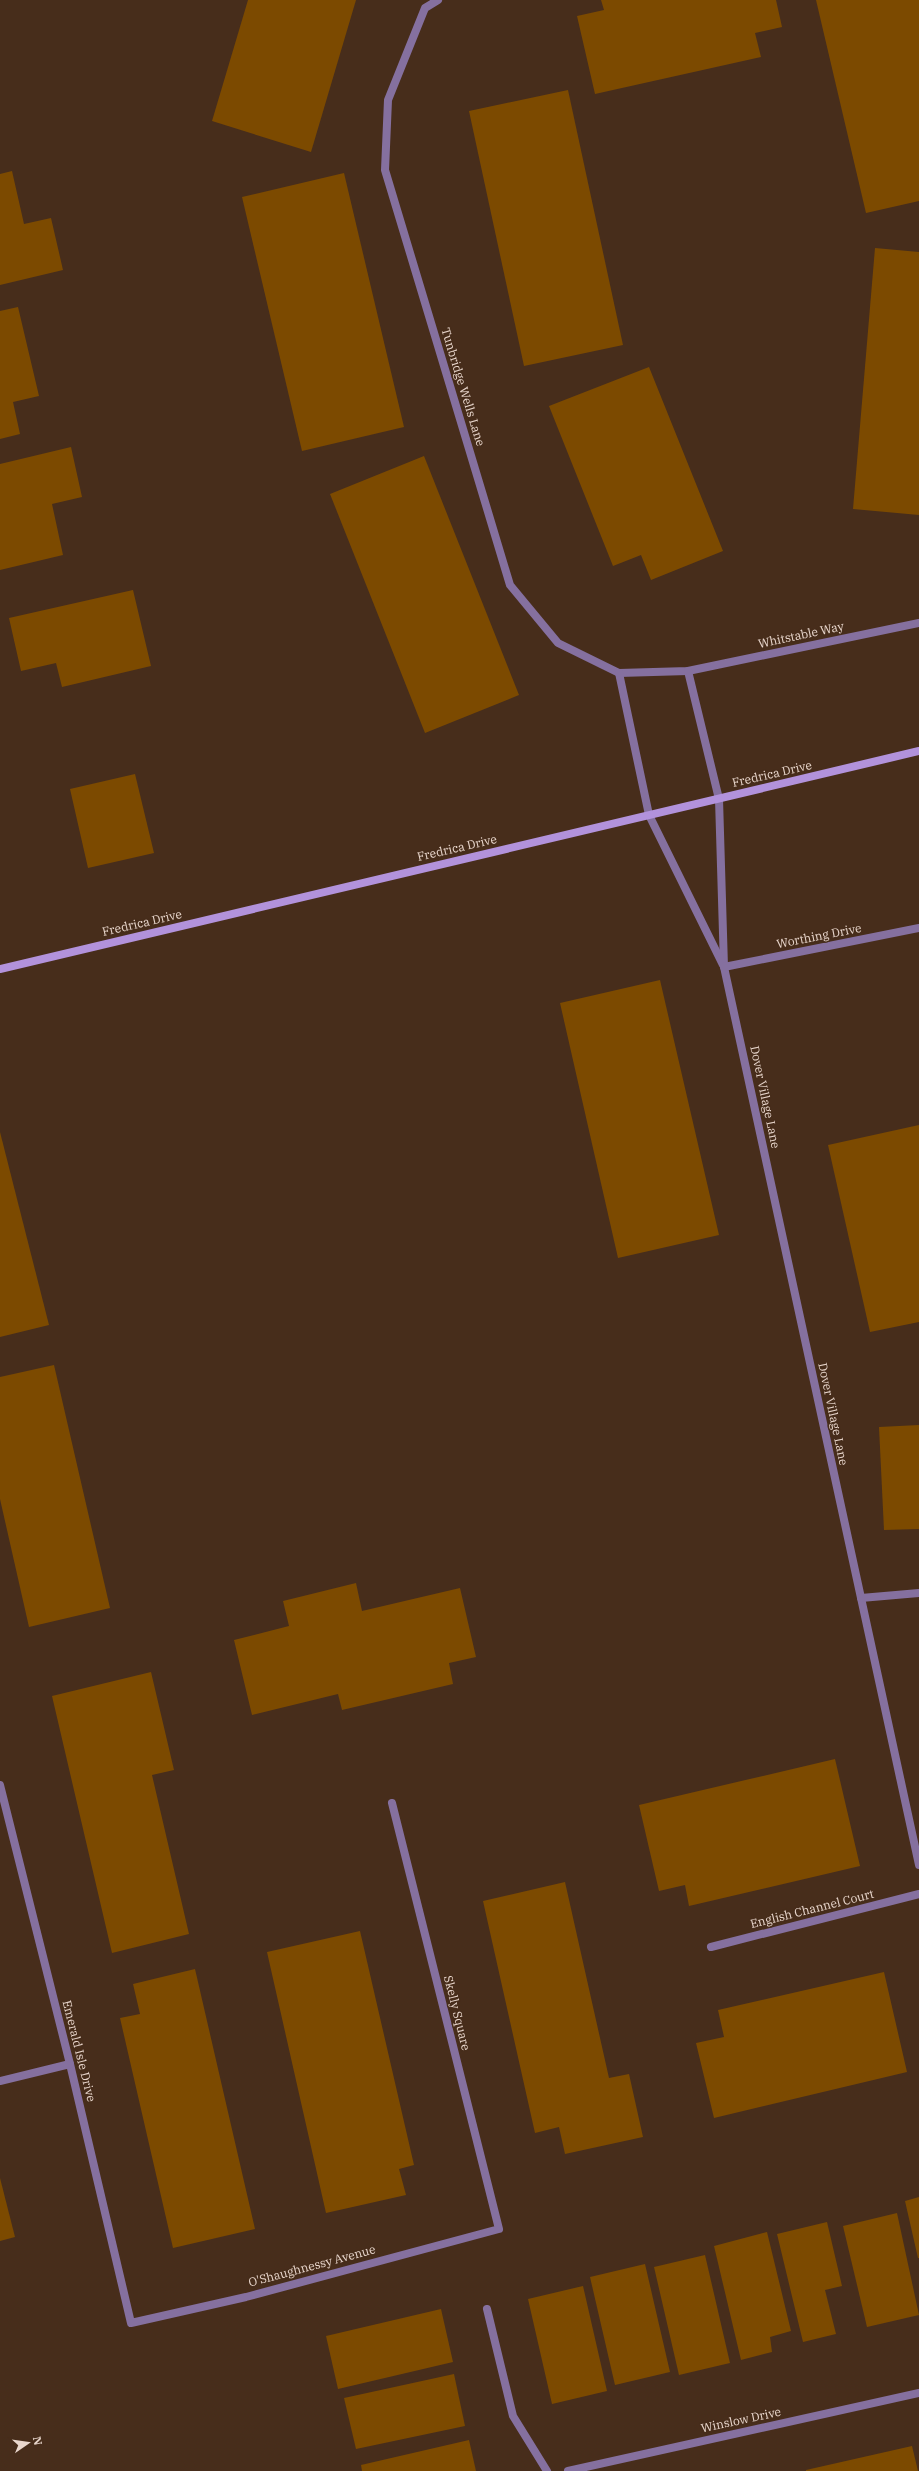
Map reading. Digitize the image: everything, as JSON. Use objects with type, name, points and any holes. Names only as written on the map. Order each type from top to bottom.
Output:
[{"type":"street","name":"Fredrica Drive","points":[[0,969],[919,751]]},
{"type":"lane","name":"Tunbridge Wells Lane","points":[[438,0],[425,8],[388,100],[385,170],[510,585],[558,643],[619,673],[688,671]]},
{"type":"lane","name":"Whitstable Way","points":[[688,671],[919,623]]},
{"type":"lane","name":"Dover Village Lane","points":[[688,671],[719,799],[724,968],[919,1865]]},
{"type":"lane","name":"Dover Village Lane","points":[[619,673],[649,815],[724,968]]},
{"type":"lane","name":"Worthing Drive","points":[[724,968],[919,928]]},
{"type":"lane","points":[[861,1598],[919,1593]]},
{"type":"lane","name":"Emerald Isle Drive","points":[[0,1786],[70,2064],[131,2323]]},
{"type":"lane","name":"Skelly Square","points":[[392,1803],[499,2230]]},
{"type":"lane","name":"English Channel Court","points":[[711,1947],[919,1894]]},
{"type":"lane","points":[[0,2081],[70,2064]]},
{"type":"lane","name":"O'Shaughnessy Avenue","points":[[131,2323],[246,2296],[499,2230]]},
{"type":"lane","points":[[486,2309],[513,2416],[547,2471]]},
{"type":"lane","name":"Winslow Drive","points":[[568,2471],[919,2393]]},
{"type":"building","points":[[248,0],[356,0],[311,152],[212,121]]},
{"type":"building","points":[[601,0],[776,0],[782,27],[755,33],[761,57],[595,94],[577,16],[604,10]]},
{"type":"building","points":[[816,0],[919,0],[919,201],[866,213]]},
{"type":"building","points":[[568,90],[623,345],[524,366],[469,111]]},
{"type":"building","points":[[12,171],[24,224],[51,218],[63,270],[0,285],[0,174]]},
{"type":"building","points":[[344,173],[404,427],[302,451],[242,197]]},
{"type":"building","points":[[875,248],[919,252],[919,515],[853,509]]},
{"type":"building","points":[[18,307],[39,396],[13,402],[20,434],[0,439],[0,311]]},
{"type":"building","points":[[649,367],[723,551],[651,580],[641,555],[613,566],[549,406]]},
{"type":"building","points":[[71,447],[82,497],[52,504],[63,555],[0,570],[0,464]]},
{"type":"building","points":[[424,456],[519,695],[425,733],[330,494]]},
{"type":"building","points":[[133,590],[151,666],[62,687],[56,663],[21,671],[9,618]]},
{"type":"building","points":[[135,774],[154,853],[88,868],[70,789]]},
{"type":"building","points":[[660,980],[719,1235],[618,1258],[560,1003]]},
{"type":"building","points":[[919,1125],[919,1322],[870,1332],[828,1145]]},
{"type":"building","points":[[0,1132],[49,1325],[0,1337]]},
{"type":"building","points":[[54,1365],[110,1608],[29,1627],[0,1499],[0,1377]]},
{"type":"building","points":[[919,1425],[919,1529],[884,1530],[879,1427]]},
{"type":"building","points":[[356,1583],[362,1611],[460,1588],[476,1657],[449,1663],[453,1684],[342,1710],[338,1694],[252,1715],[234,1640],[289,1626],[283,1601]]},
{"type":"building","points":[[151,1672],[174,1770],[152,1775],[189,1934],[112,1953],[52,1696]]},
{"type":"building","points":[[835,1759],[860,1866],[689,1906],[685,1885],[659,1891],[639,1805]]},
{"type":"building","points":[[565,1882],[609,2078],[629,2074],[643,2137],[565,2154],[559,2127],[535,2133],[483,1901]]},
{"type":"building","points":[[360,1931],[414,2165],[399,2169],[406,2195],[326,2213],[267,1952]]},
{"type":"building","points":[[195,1969],[255,2229],[173,2248],[120,2018],[140,2014],[133,1984]]},
{"type":"building","points":[[884,1972],[907,2072],[714,2118],[696,2043],[724,2037],[718,2010]]},
{"type":"building","points":[[0,2178],[15,2237],[0,2241]]},
{"type":"building","points":[[919,2197],[919,2258],[918,2258],[905,2201]]},
{"type":"building","points":[[897,2213],[919,2315],[867,2327],[843,2226]]},
{"type":"building","points":[[827,2222],[842,2286],[825,2290],[836,2334],[803,2342],[777,2234]]},
{"type":"building","points":[[767,2232],[791,2331],[770,2337],[772,2352],[741,2360],[714,2246]]},
{"type":"building","points":[[705,2255],[730,2363],[679,2375],[654,2267]]},
{"type":"building","points":[[645,2264],[670,2372],[615,2385],[590,2277]]},
{"type":"building","points":[[583,2286],[607,2391],[552,2404],[528,2299]]},
{"type":"building","points":[[441,2309],[453,2362],[338,2389],[326,2336]]},
{"type":"building","points":[[454,2374],[465,2426],[356,2449],[344,2398]]},
{"type":"building","points":[[469,2440],[476,2471],[362,2471],[361,2465]]},
{"type":"building","points":[[912,2446],[918,2471],[806,2471],[806,2470]]}]
